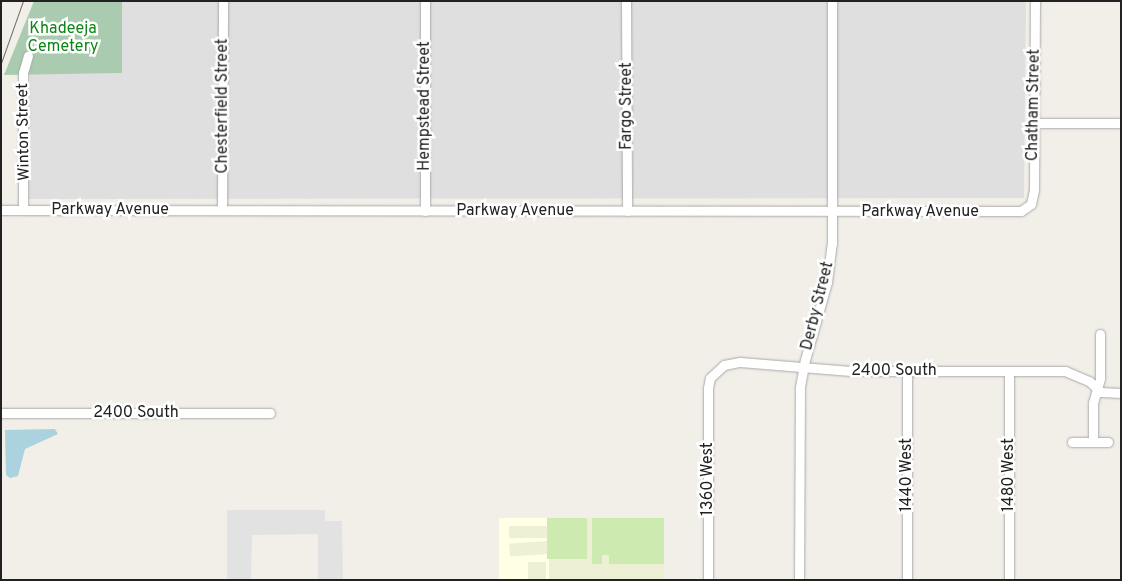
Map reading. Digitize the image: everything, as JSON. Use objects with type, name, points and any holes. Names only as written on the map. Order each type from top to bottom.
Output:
[{"type":"street","name":"Chesterfield Street","points":[[222,210],[223,1]]},
{"type":"street","name":"Hempstead Street","points":[[425,1],[425,211]]},
{"type":"street","name":"Fargo Street","points":[[626,1],[627,211]]},
{"type":"street","name":"Derby Street","points":[[800,580],[800,397],[803,367],[827,282],[834,212],[832,1]]},
{"type":"street","name":"Chatham Street","points":[[1028,207],[1033,196],[1035,1]]},
{"type":"street","name":"Winton Street","points":[[24,210],[23,73],[28,56]]},
{"type":"street","points":[[1034,123],[1121,124]]},
{"type":"street","name":"Parkway Avenue","points":[[1,210],[1009,212],[1028,207]]},
{"type":"street","points":[[1093,442],[1093,403],[1100,378],[1100,334]]},
{"type":"street","name":"2400 South","points":[[710,378],[724,365],[732,363],[852,371],[1066,371],[1084,378],[1096,389]]},
{"type":"street","name":"1440 West","points":[[907,371],[907,580]]},
{"type":"street","name":"1480 West","points":[[1009,580],[1010,371]]},
{"type":"street","name":"1360 West","points":[[708,580],[708,388],[710,378]]},
{"type":"street","points":[[1096,389],[1104,393],[1121,393]]},
{"type":"street","name":"2400 South","points":[[1,413],[270,414]]},
{"type":"street","points":[[1072,442],[1108,442]]},
{"type":"shaded area","points":[[122,1],[1026,1],[1024,198],[29,199],[30,74],[122,73]]},
{"type":"shaded area","points":[[227,510],[325,510],[325,521],[342,521],[343,580],[318,580],[318,534],[252,535],[251,580],[227,580]]},
{"type":"shaded area","points":[[499,518],[664,518],[664,580],[499,580]]},
{"type":"shaded area","points":[[587,518],[592,518],[592,564],[602,555],[609,555],[610,564],[664,564],[664,580],[549,580],[549,559],[587,559]]},
{"type":"shaded area","points":[[509,526],[547,526],[547,538],[509,538]]},
{"type":"shaded area","points":[[547,541],[548,554],[510,557],[509,544]]},
{"type":"shaded area","points":[[528,562],[546,562],[546,580],[528,580]]},
{"type":"green space","name":"Khadeeja Cemetery","points":[[34,1],[122,1],[122,73],[4,75]]},
{"type":"green space","points":[[547,518],[587,518],[587,559],[547,559]]},
{"type":"green space","points":[[592,518],[664,518],[664,564],[609,564],[609,555],[602,555],[602,564],[592,564]]},
{"type":"water","points":[[55,429],[58,434],[25,449],[18,476],[10,478],[6,475],[5,430]]},
{"type":"tram line","points":[[1,63],[23,1]]}]
